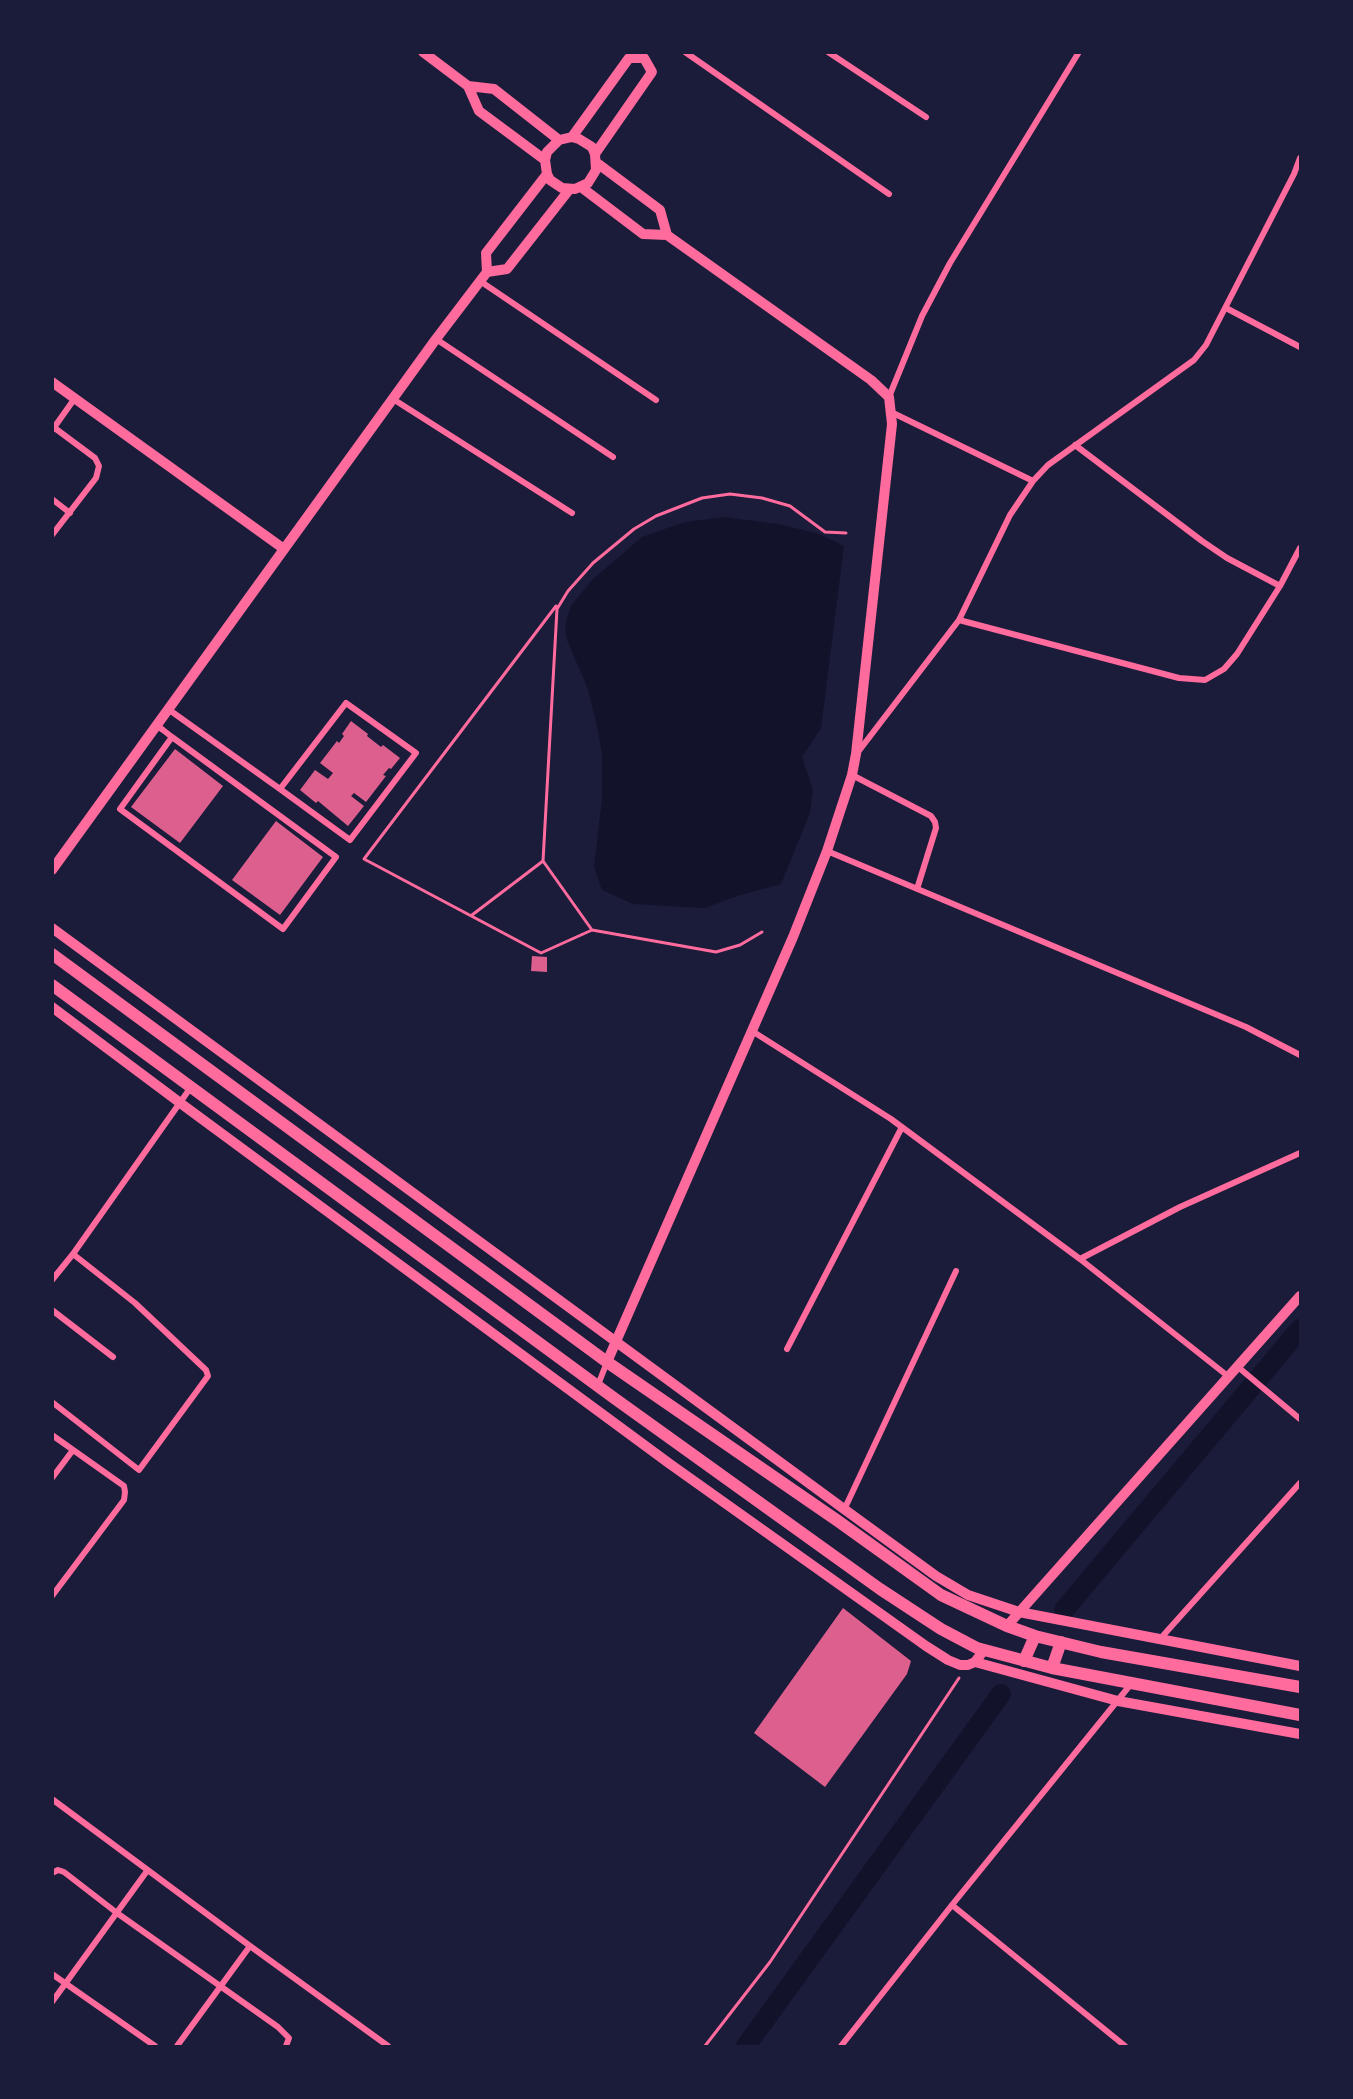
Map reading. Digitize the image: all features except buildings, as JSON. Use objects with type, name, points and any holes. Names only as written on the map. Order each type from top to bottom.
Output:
[{"type":"main road","points":[[52,954],[607,1362],[941,1595],[1006,1626],[1035,1636],[1101,1652],[1300,1687]]},
{"type":"main road","points":[[52,985],[597,1385],[880,1589],[941,1629],[977,1648],[1052,1668],[1300,1715]]},
{"type":"main road","points":[[1024,1661],[1035,1636]]},
{"type":"main road","points":[[1052,1668],[1061,1642]]},
{"type":"street","points":[[423,52],[468,86],[479,111],[545,160]]},
{"type":"street","points":[[685,52],[889,194]]},
{"type":"street","points":[[828,52],[926,117]]},
{"type":"street","points":[[597,1385],[752,1031],[827,851],[852,776],[892,424],[889,397],[922,316],[950,263],[1079,52]]},
{"type":"street","points":[[572,137],[629,58],[646,55],[652,72],[596,158],[593,177],[581,187],[569,190],[556,185],[547,174],[545,160],[552,145],[559,140],[572,137],[586,142],[596,158],[660,210],[667,234]]},
{"type":"street","points":[[468,86],[494,89],[559,140]]},
{"type":"street","points":[[856,754],[959,620],[1010,515],[1033,481],[1048,465],[1194,360],[1206,345],[1294,174],[1300,158]]},
{"type":"street","points":[[52,870],[483,277],[486,253],[547,174]]},
{"type":"street","points":[[581,187],[643,234],[667,234],[872,380],[889,397]]},
{"type":"street","points":[[483,277],[507,268],[569,190]]},
{"type":"street","points":[[483,277],[656,400]]},
{"type":"street","points":[[1226,308],[1300,347]]},
{"type":"street","points":[[436,339],[613,457]]},
{"type":"street","points":[[52,381],[284,549]]},
{"type":"street","points":[[52,535],[96,478],[99,466],[95,458],[53,427],[75,398]]},
{"type":"street","points":[[393,399],[572,513]]},
{"type":"street","points":[[890,412],[1033,481]]},
{"type":"street","points":[[1075,445],[1202,541],[1227,558],[1280,586]]},
{"type":"street","points":[[52,499],[70,513]]},
{"type":"street","points":[[959,620],[1179,678],[1205,680],[1224,669],[1236,654],[1280,586],[1300,548]]},
{"type":"street","points":[[168,709],[350,840],[416,753],[346,702],[280,789]]},
{"type":"street","points":[[156,725],[336,857],[283,929],[120,809],[172,737]]},
{"type":"street","points":[[852,776],[931,816],[935,822],[936,828],[917,889]]},
{"type":"street","points":[[827,851],[1246,1027],[1300,1055]]},
{"type":"street","points":[[52,928],[936,1576],[968,1595],[1019,1612],[1300,1666]]},
{"type":"street","points":[[52,1006],[680,1471],[948,1660],[1118,1701],[1300,1734]]},
{"type":"street","points":[[752,1031],[902,1127],[1080,1259],[1229,1377]]},
{"type":"street","points":[[52,1280],[73,1254],[190,1087]]},
{"type":"street","points":[[787,1349],[902,1127]]},
{"type":"street","points":[[1080,1259],[1180,1207],[1300,1153]]},
{"type":"street","points":[[52,1402],[139,1470],[208,1376],[206,1370],[135,1303],[73,1254]]},
{"type":"street","points":[[838,1521],[956,1271]]},
{"type":"street","points":[[1006,1626],[1300,1296]]},
{"type":"street","points":[[52,1310],[113,1357]]},
{"type":"street","points":[[1238,1367],[1300,1419]]},
{"type":"street","points":[[52,1435],[124,1486],[125,1492],[124,1500],[55,1588],[52,1596]]},
{"type":"street","points":[[52,1478],[73,1450]]},
{"type":"street","points":[[1158,1640],[1300,1483]]},
{"type":"street","points":[[971,1664],[984,1650]]},
{"type":"street","points":[[841,2046],[1131,1684]]},
{"type":"street","points":[[52,1799],[388,2046]]},
{"type":"street","points":[[52,1874],[58,1870],[64,1872],[285,2033],[289,2038],[286,2046]]},
{"type":"street","points":[[52,2002],[147,1871]]},
{"type":"street","points":[[952,1905],[1125,2046]]},
{"type":"street","points":[[180,2045],[250,1946]]},
{"type":"street","points":[[52,1974],[155,2046]]},
{"type":"path","points":[[762,932],[727,951],[716,952],[592,930],[541,953],[364,859],[559,602],[593,563],[634,529],[656,516],[702,498],[730,494],[762,498],[789,506],[825,532],[846,533]]},
{"type":"path","points":[[559,602],[556,609],[543,861],[592,930]]},
{"type":"path","points":[[472,915],[543,861]]},
{"type":"path","points":[[705,2046],[770,1962],[971,1664]]},
{"type":"shaded area","points":[[724,517],[778,524],[819,534],[844,546],[821,728],[802,757],[813,790],[810,813],[781,884],[737,896],[705,908],[633,904],[602,890],[594,867],[602,799],[602,754],[588,689],[567,640],[565,625],[571,606],[591,581],[642,537],[685,522]]},
{"type":"waterway","points":[[1064,1610],[1300,1329]]},
{"type":"waterway","points":[[746,2046],[1001,1694]]}]
